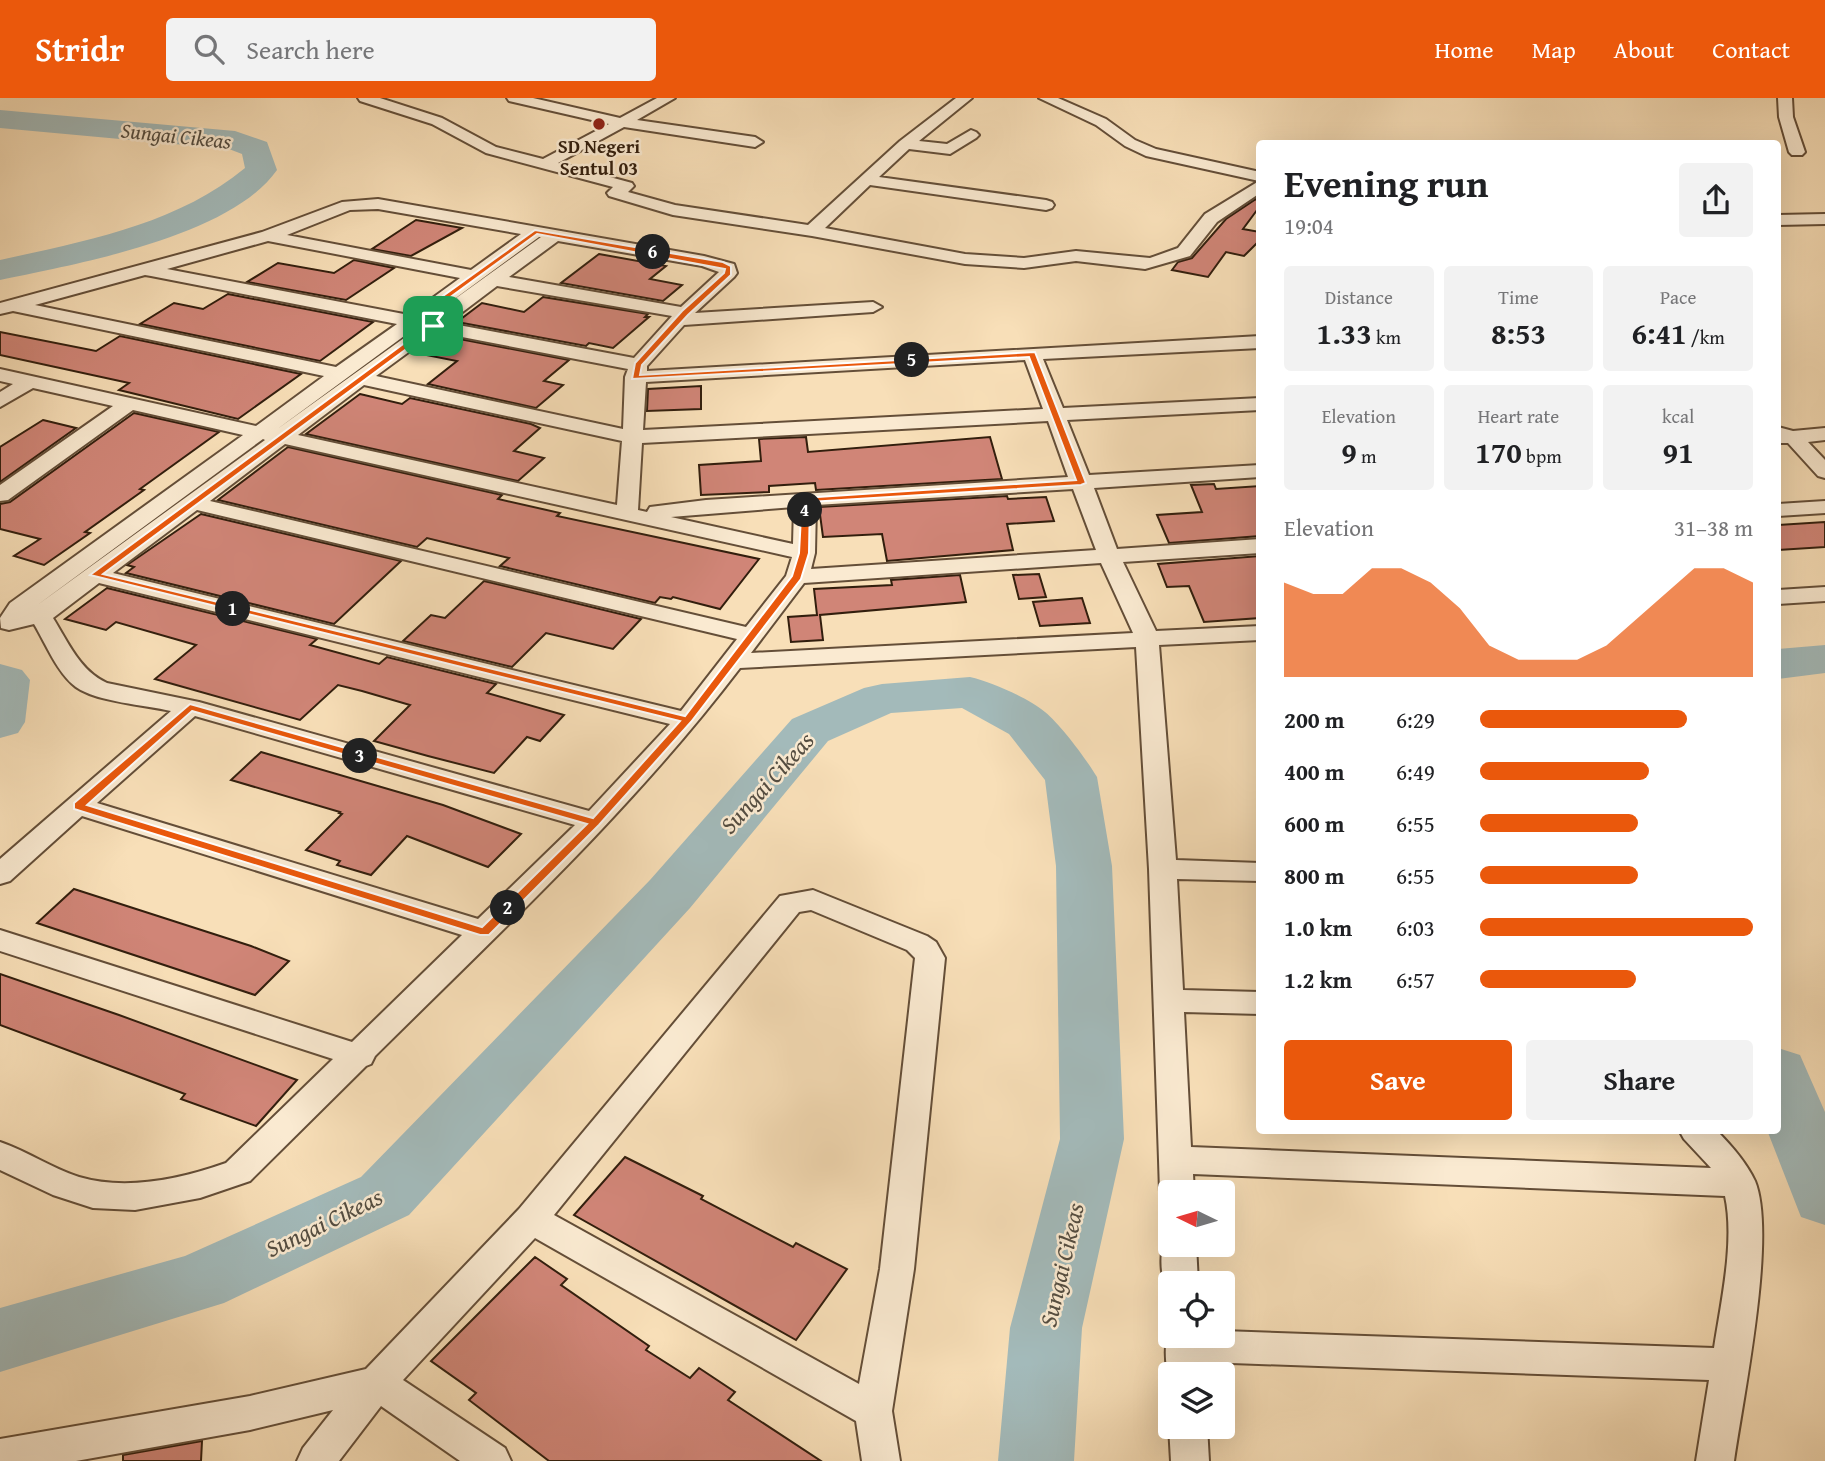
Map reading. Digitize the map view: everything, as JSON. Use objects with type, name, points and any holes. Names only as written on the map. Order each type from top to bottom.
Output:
[{"type":"street","points":[[364,98],[437,121],[491,150],[625,186],[615,193],[673,210],[812,231],[965,259],[1024,263],[1076,256],[1151,264],[1170,254],[1184,252],[1211,218],[1256,189]]},
{"type":"street","points":[[514,98],[625,123],[755,142]]},
{"type":"street","points":[[545,164],[668,98]]},
{"type":"street","points":[[812,231],[905,144],[965,98]]},
{"type":"street","points":[[1046,98],[1101,122],[1130,143],[1151,153],[1256,176]]},
{"type":"street","points":[[1785,98],[1786,117],[1797,152]]},
{"type":"street","points":[[905,144],[950,149],[971,135]]},
{"type":"street","points":[[869,180],[1046,205]]},
{"type":"street","points":[[7,307],[268,236],[334,209],[366,203],[704,261],[728,268],[728,273],[682,316],[636,371],[633,515]]},
{"type":"street","points":[[1781,220],[1825,219]]},
{"type":"street","points":[[14,616],[412,321],[484,278],[545,234]]},
{"type":"street","points":[[268,236],[682,316],[873,307]]},
{"type":"street","points":[[145,270],[412,321],[636,371],[1256,342]]},
{"type":"street","points":[[14,616],[95,575],[433,326],[484,278]]},
{"type":"street","points":[[7,307],[340,374]]},
{"type":"street","points":[[1032,354],[1110,556],[1147,638],[1163,869],[1176,1176],[1739,1183]]},
{"type":"street","points":[[0,375],[633,515],[801,565],[1110,556],[1256,546]]},
{"type":"street","points":[[361,379],[634,438],[1256,404]]},
{"type":"street","points":[[0,401],[32,381]]},
{"type":"street","points":[[0,495],[130,403]]},
{"type":"street","points":[[1783,436],[1825,434]]},
{"type":"street","points":[[1783,436],[1825,472]]},
{"type":"street","points":[[633,515],[706,506],[1256,471]]},
{"type":"street","points":[[0,1156],[74,1189],[99,1196],[136,1195],[206,1185],[238,1172],[360,1056],[595,822],[687,720],[801,565],[805,500]]},
{"type":"street","points":[[193,503],[750,635]]},
{"type":"street","points":[[1781,510],[1825,506]]},
{"type":"street","points":[[95,575],[687,720]]},
{"type":"street","points":[[1781,597],[1825,594]]},
{"type":"street","points":[[14,616],[85,682],[100,689],[190,707],[595,822]]},
{"type":"street","points":[[733,661],[1256,633]]},
{"type":"street","points":[[0,874],[190,707]]},
{"type":"street","points":[[78,806],[485,932]]},
{"type":"street","points":[[1163,869],[1256,872]]},
{"type":"street","points":[[316,1461],[377,1383],[531,1219],[790,904],[813,900],[917,943],[926,949],[930,958],[897,1269],[873,1411],[881,1461]]},
{"type":"street","points":[[0,940],[360,1056]]},
{"type":"street","points":[[1168,1002],[1256,1003]]},
{"type":"street","points":[[1699,1134],[1721,1156],[1739,1183],[1746,1213],[1741,1288],[1715,1461]]},
{"type":"street","points":[[531,1219],[873,1411]]},
{"type":"street","points":[[1185,1351],[1730,1365]]},
{"type":"street","points":[[0,1457],[250,1413],[377,1383],[492,1461]]},
{"type":"street","points":[[1189,1439],[1190,1461]]},
{"type":"building","points":[[1256,199],[1256,211],[1243,229],[1256,231],[1256,244],[1244,256],[1226,252],[1208,277],[1172,270],[1178,262],[1192,258],[1226,219]]},
{"type":"building","points":[[416,220],[462,228],[411,256],[372,249]]},
{"type":"building","points":[[599,254],[666,266],[650,279],[682,285],[663,301],[561,283]]},
{"type":"building","points":[[354,260],[394,268],[346,300],[247,282],[278,263],[334,273]]},
{"type":"building","points":[[228,294],[373,322],[320,361],[140,324],[174,303],[203,309]]},
{"type":"building","points":[[543,297],[648,314],[645,317],[649,317],[613,348],[589,343],[586,346],[457,322],[482,303],[524,312]]},
{"type":"building","points":[[0,332],[96,351],[120,336],[301,374],[238,419],[119,390],[129,383],[0,355]]},
{"type":"building","points":[[439,335],[569,360],[544,381],[563,385],[536,408],[428,384],[457,361],[416,353]]},
{"type":"building","points":[[701,386],[701,409],[647,411],[648,389]]},
{"type":"building","points":[[360,394],[402,404],[410,398],[531,424],[540,428],[514,451],[544,458],[518,481],[306,434]]},
{"type":"building","points":[[134,413],[219,432],[140,489],[144,490],[44,565],[14,556],[40,539],[0,529],[0,504],[10,502]]},
{"type":"building","points":[[43,420],[76,428],[0,482],[0,447]]},
{"type":"building","points":[[806,437],[808,452],[990,437],[1002,479],[816,490],[815,483],[769,486],[769,492],[701,495],[699,465],[761,461],[759,439]]},
{"type":"building","points":[[288,447],[502,495],[498,499],[560,513],[557,516],[759,559],[720,609],[673,597],[660,597],[655,603],[500,566],[509,558],[427,538],[417,547],[218,500]]},
{"type":"building","points":[[1214,484],[1216,489],[1256,486],[1256,536],[1169,543],[1157,515],[1202,512],[1191,485]]},
{"type":"building","points":[[1007,496],[1008,499],[1046,497],[1054,521],[1007,524],[1013,550],[887,561],[882,534],[823,537],[819,507]]},
{"type":"building","points":[[201,514],[401,561],[334,624],[126,573],[134,567],[127,565]]},
{"type":"building","points":[[1825,522],[1825,547],[1781,550],[1781,525]]},
{"type":"building","points":[[1256,556],[1256,618],[1204,622],[1189,586],[1167,587],[1158,564]]},
{"type":"building","points":[[1039,574],[1046,597],[1019,599],[1013,575]]},
{"type":"building","points":[[960,575],[966,602],[820,615],[823,640],[791,642],[788,617],[817,615],[814,589],[892,585],[891,580]]},
{"type":"building","points":[[484,581],[641,619],[613,649],[546,633],[512,667],[403,641],[431,615],[445,618]]},
{"type":"building","points":[[107,588],[317,639],[310,645],[379,664],[387,657],[496,684],[487,693],[564,715],[540,741],[527,737],[494,773],[374,741],[410,705],[338,685],[300,720],[155,679],[196,645],[116,622],[106,630],[65,619]]},
{"type":"building","points":[[1082,598],[1090,623],[1040,626],[1033,602]]},
{"type":"building","points":[[261,752],[443,805],[521,834],[488,867],[407,836],[371,875],[337,865],[340,861],[306,850],[342,814],[340,812],[231,780]]},
{"type":"building","points":[[74,889],[251,946],[289,961],[255,995],[37,923]]},
{"type":"building","points":[[0,974],[297,1080],[256,1126],[181,1099],[185,1094],[0,1025]]},
{"type":"building","points":[[625,1157],[703,1196],[701,1199],[793,1247],[796,1243],[847,1269],[796,1340],[574,1215]]},
{"type":"building","points":[[535,1257],[567,1279],[561,1285],[649,1346],[646,1350],[690,1378],[699,1368],[735,1392],[728,1400],[821,1461],[549,1461],[469,1400],[476,1393],[431,1361]]},
{"type":"building","points":[[202,1441],[201,1461],[123,1461],[123,1455]]},
{"type":"waterway","name":"Sungai Cikeas","points":[[0,119],[235,140],[256,149],[261,170],[237,191],[174,224],[102,247],[0,270]]},
{"type":"waterway","name":"Sungai Cikeas","points":[[1781,664],[1825,659]]},
{"type":"waterway","name":"Sungai Cikeas","points":[[0,679],[5,680],[0,722]]},
{"type":"waterway","name":"Sungai Cikeas","points":[[0,1340],[199,1282],[385,1196],[670,894],[810,730],[882,699],[970,692],[1027,723],[1071,777],[1084,866],[1092,1139],[1046,1328],[1036,1461]]},
{"type":"waterway","name":"Sungai Cikeas","points":[[1781,1080],[1825,1198]]},
{"type":"place","name":"SD Negeri Sentul 03","points":[[599,124]]},
{"type":"route","points":[[433,326],[95,575],[687,720],[595,822],[485,932],[78,806],[190,707],[595,822],[641,771],[687,720],[797,577],[804,553],[805,500],[1081,483],[1032,354],[635,377],[638,365],[685,313],[728,273],[728,268],[723,265],[535,232],[412,321],[433,326]]}]
